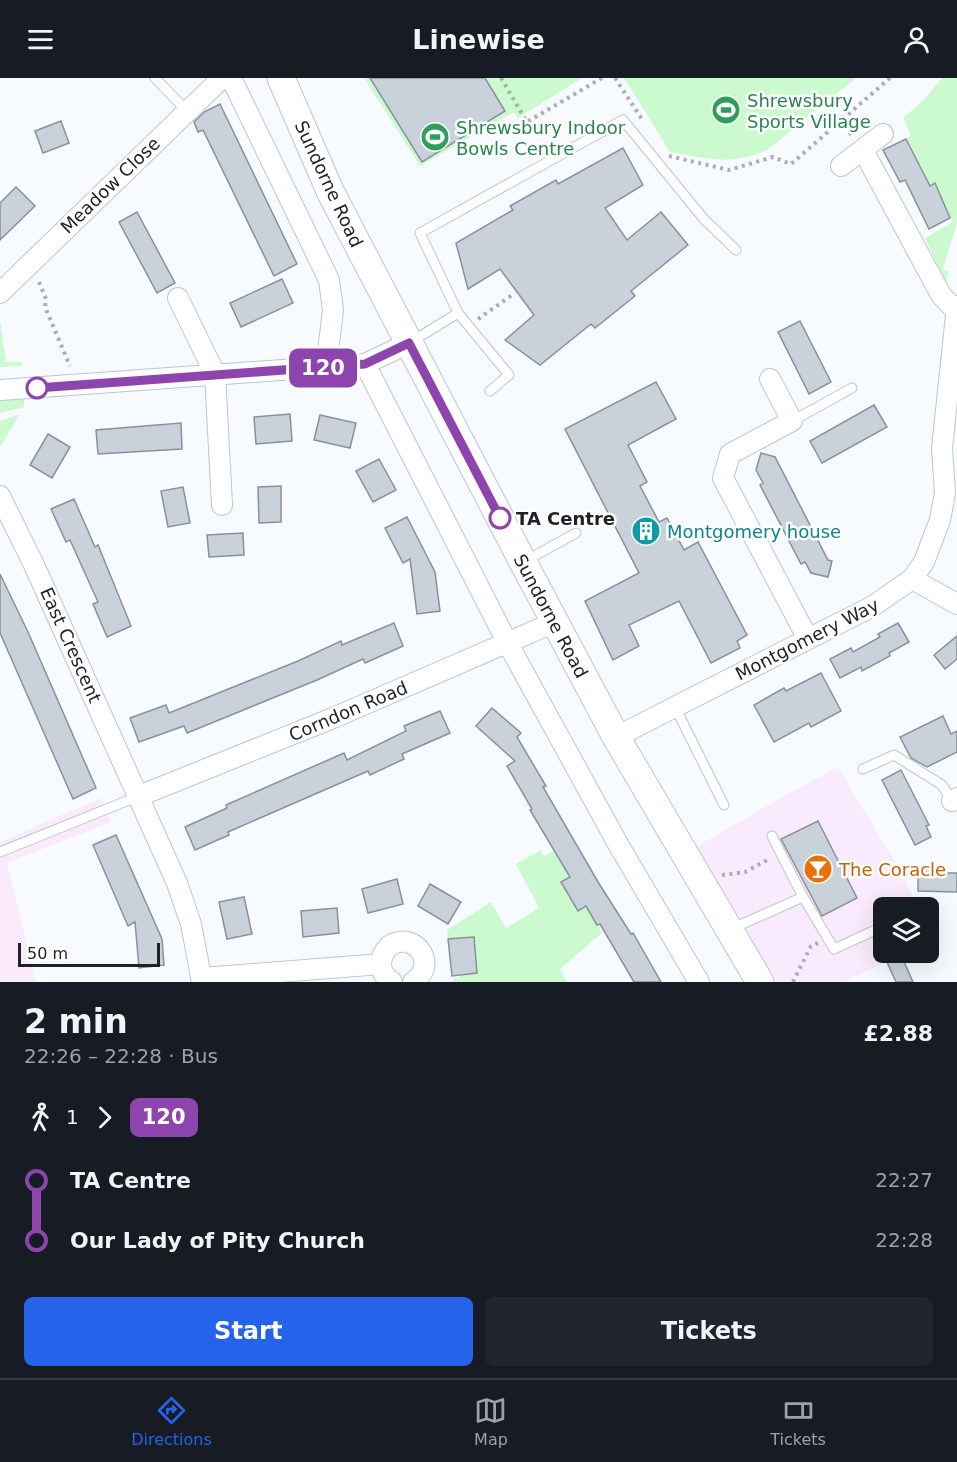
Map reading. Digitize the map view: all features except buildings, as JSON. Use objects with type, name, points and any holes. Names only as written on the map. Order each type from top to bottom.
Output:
[{"type":"main road","name":"Sundorne Road","points":[[281,78],[330,191],[523,562],[616,737],[760,982]]},
{"type":"street","name":"Meadow Close","points":[[0,292],[187,111],[229,82]]},
{"type":"street","points":[[229,82],[329,280],[333,310],[326,368]]},
{"type":"street","points":[[841,166],[884,134]]},
{"type":"street","points":[[863,150],[941,295],[956,309]]},
{"type":"street","points":[[178,298],[215,374],[222,505]]},
{"type":"street","name":"Montgomery Way","points":[[616,737],[873,606],[912,579],[924,562],[951,493],[942,448],[956,309]]},
{"type":"street","points":[[0,390],[365,364],[409,343]]},
{"type":"street","points":[[365,364],[507,642],[612,835],[699,982]]},
{"type":"street","points":[[770,380],[792,421],[730,454],[723,478],[808,639]]},
{"type":"street","name":"East Crescent","points":[[0,496],[34,565],[177,883],[191,924],[202,980]]},
{"type":"street","points":[[912,579],[957,604]]},
{"type":"street","name":"Corndon Road","points":[[139,796],[333,718],[555,622]]},
{"type":"street","points":[[393,982],[385,976],[381,964],[382,954],[389,946],[400,941],[413,943],[421,951],[425,962],[421,976],[413,982]]},
{"type":"street","points":[[202,980],[381,964]]},
{"type":"lane","points":[[155,78],[187,111]]},
{"type":"lane","points":[[490,391],[509,375],[458,314],[420,233],[624,120],[703,218],[736,250]]},
{"type":"lane","points":[[409,343],[458,314]]},
{"type":"lane","points":[[792,421],[852,388]]},
{"type":"lane","points":[[523,562],[576,533]]},
{"type":"lane","points":[[675,707],[724,805]]},
{"type":"lane","points":[[863,769],[894,755],[942,784],[954,800]]},
{"type":"lane","points":[[0,852],[139,796]]},
{"type":"lane","points":[[772,836],[803,897],[834,949],[873,931]]},
{"type":"lane","points":[[729,929],[803,897]]},
{"type":"path","points":[[501,78],[527,122]]},
{"type":"path","points":[[514,130],[602,78]]},
{"type":"path","points":[[615,78],[647,126]]},
{"type":"path","points":[[667,155],[729,170],[773,157],[791,164],[890,78]]},
{"type":"path","points":[[30,262],[46,299],[45,307],[70,364],[73,385]]},
{"type":"path","points":[[477,320],[514,293]]},
{"type":"path","points":[[703,884],[723,875],[745,872],[780,853]]},
{"type":"path","points":[[793,982],[811,946],[828,939]]},
{"type":"shaded area","points":[[838,767],[901,872],[913,897],[873,897],[873,963],[883,963],[844,982],[775,982],[695,848]]},
{"type":"shaded area","points":[[101,798],[111,822],[7,863],[36,982],[0,982],[0,842]]},
{"type":"green space","name":"Shrewsbury Indoor Bowls Centre","points":[[364,78],[582,78],[518,118],[514,112],[420,166]]},
{"type":"green space","name":"Shrewsbury Sports Village","points":[[624,78],[856,78],[767,150],[742,158],[719,160],[670,152]]},
{"type":"green space","points":[[942,78],[957,78],[957,222],[943,269],[949,272],[946,283],[925,238],[953,222],[943,203],[920,209],[942,198],[935,184],[929,186],[906,139],[911,135],[903,118],[923,101]]},
{"type":"green space","points":[[0,321],[6,362],[22,362],[22,366],[0,367]]},
{"type":"green space","points":[[24,398],[24,407],[0,413],[0,400]]},
{"type":"green space","points":[[20,414],[0,447],[0,421]]},
{"type":"green space","points":[[541,850],[544,856],[555,850],[577,892],[574,904],[578,911],[586,906],[602,933],[560,969],[567,982],[453,982],[454,978],[459,979],[460,975],[477,973],[474,937],[448,939],[447,930],[491,902],[506,928],[539,908],[516,864]]},
{"type":"bus line","name":"120","points":[[37,388],[365,364],[409,343],[500,518]]},
{"type":"place","name":"Shrewsbury Sports Village","points":[[726,110]]},
{"type":"place","name":"Shrewsbury Indoor Bowls Centre","points":[[435,137]]},
{"type":"place","name":"TA Centre","points":[[500,518]]},
{"type":"place","name":"Montgomery house","points":[[646,531]]},
{"type":"place","name":"The Coracle","points":[[818,869]]}]
